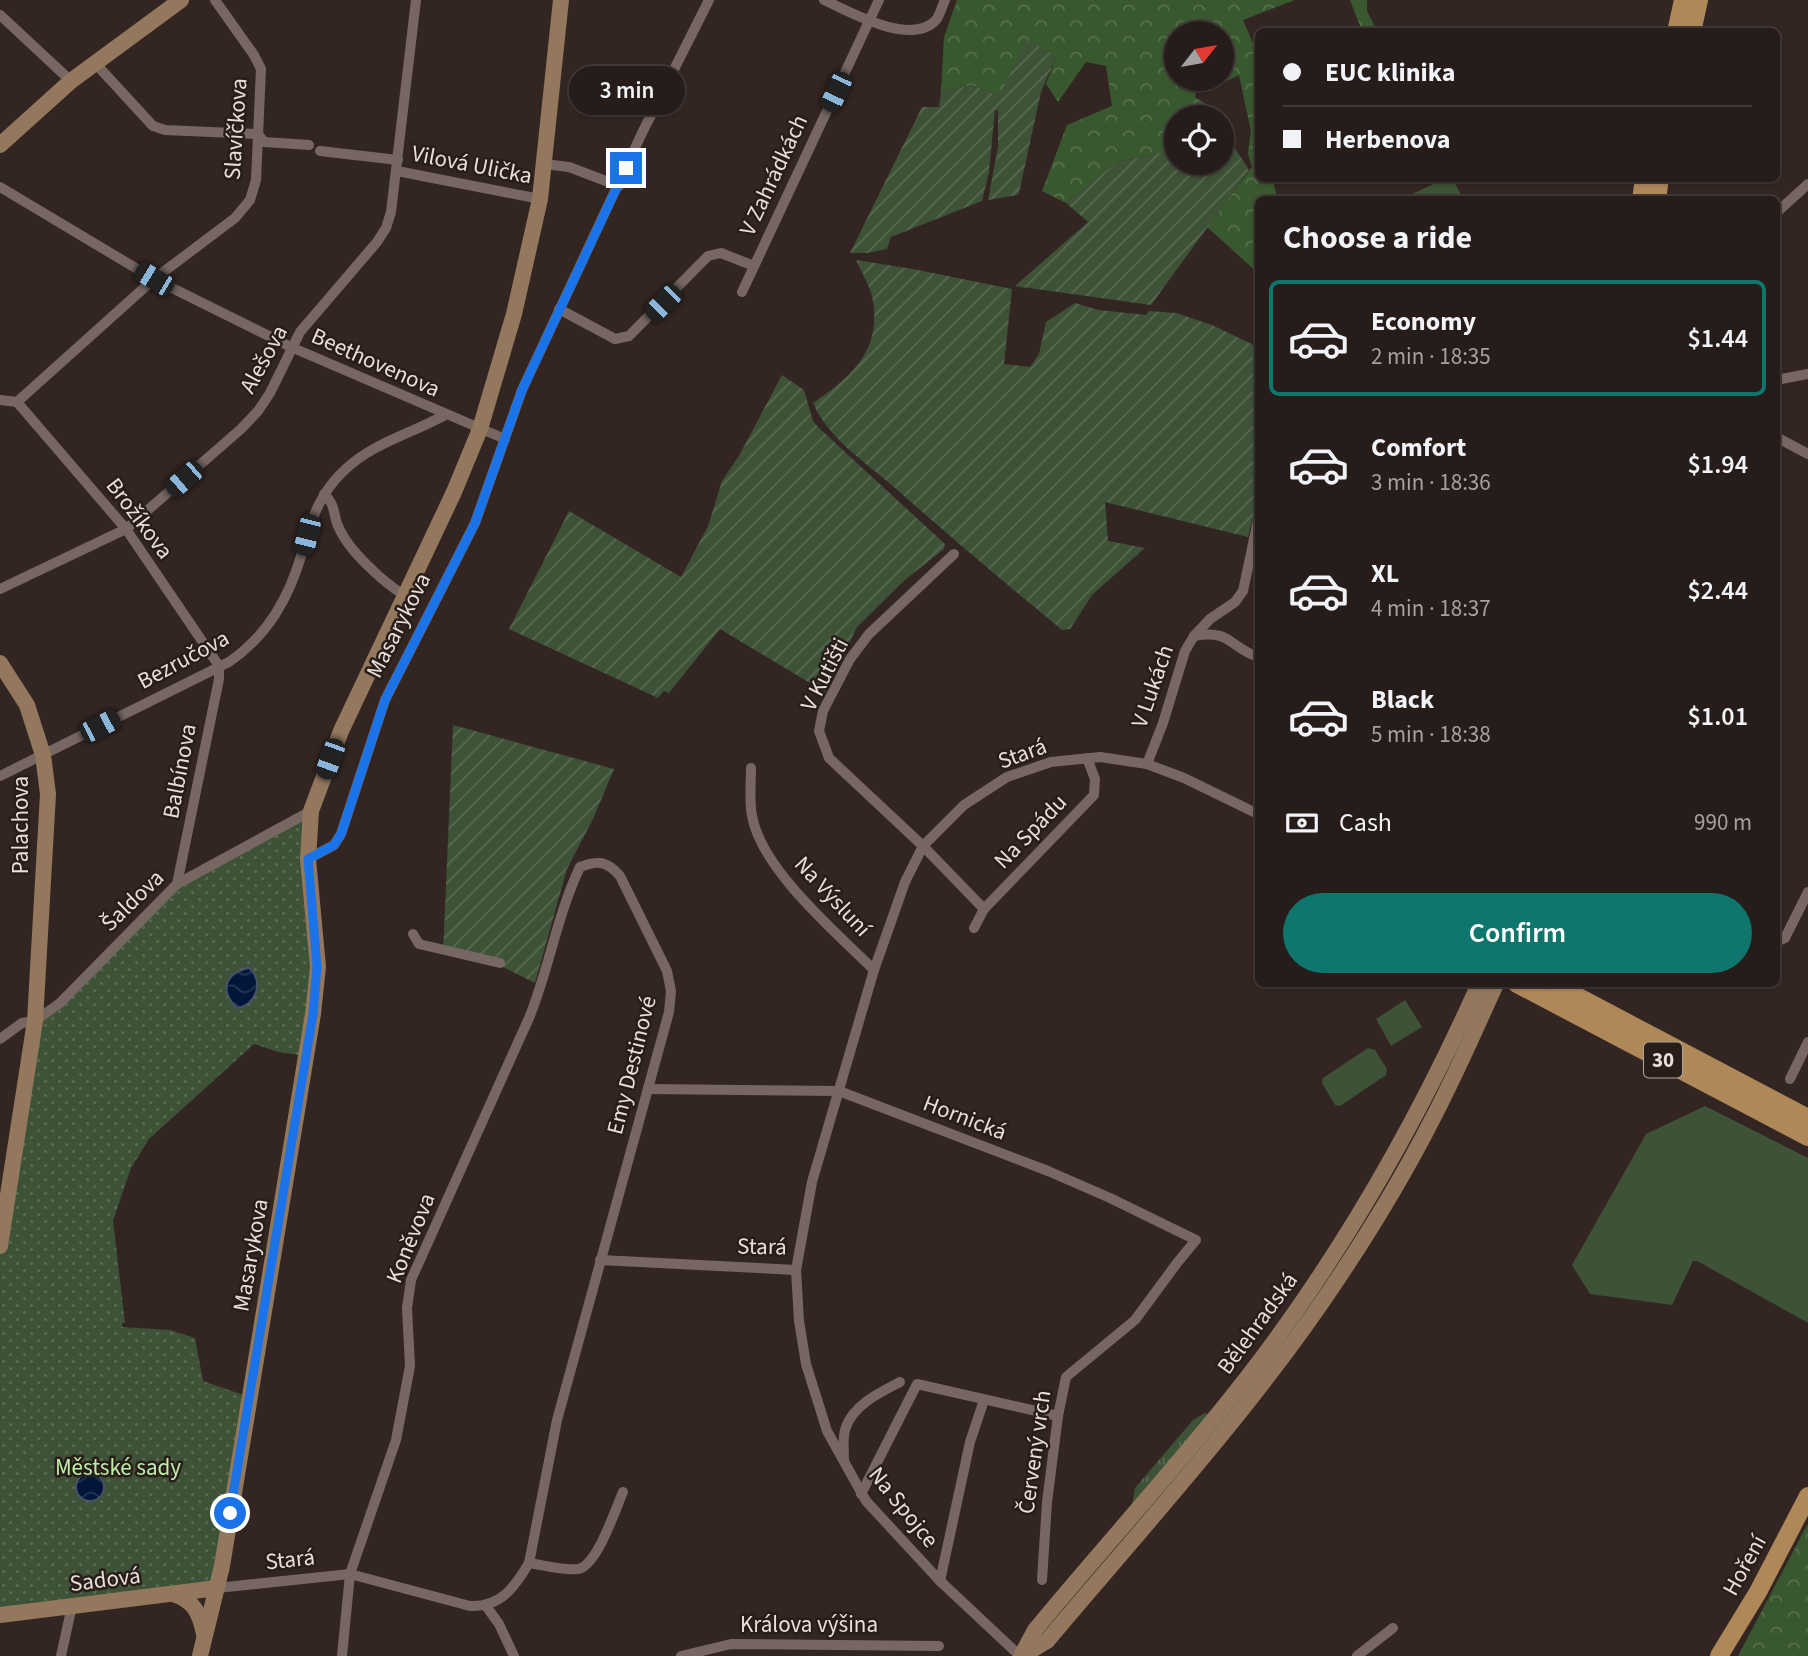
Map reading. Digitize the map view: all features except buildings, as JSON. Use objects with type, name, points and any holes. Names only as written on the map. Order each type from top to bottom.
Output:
[{"type":"main road","points":[[1677,28],[1683,0]]},
{"type":"main road","points":[[1693,28],[1699,0]]},
{"type":"main road","name":"30","points":[[1523,987],[1808,1137]]},
{"type":"main road","name":"30","points":[[1560,987],[1808,1118]]},
{"type":"main road","name":"Hoření","points":[[1719,1656],[1758,1592],[1808,1496]]},
{"type":"street","points":[[0,145],[94,63],[181,0]]},
{"type":"street","name":"Slavíčkova","points":[[18,402],[154,279],[235,218],[250,200],[257,180],[261,69],[215,0]]},
{"type":"street","name":"Alešova","points":[[0,589],[126,529],[258,411],[270,393],[300,332],[386,228],[397,165],[416,0]]},
{"type":"street","name":"Masarykova","points":[[200,1656],[216,1588],[313,1014],[317,967],[308,859],[311,811],[341,731],[454,492],[480,429],[514,314],[540,199],[561,0]]},
{"type":"street","name":"Masarykova","points":[[308,859],[334,845],[341,834],[385,700],[475,523],[522,390],[642,133],[709,0]]},
{"type":"street","points":[[824,0],[886,27],[919,30],[936,20],[945,0]]},
{"type":"street","name":"V Zahrádkách","points":[[742,292],[879,0]]},
{"type":"street","points":[[0,15],[71,82]]},
{"type":"street","points":[[94,63],[153,126],[165,130],[258,134],[264,142],[309,145]]},
{"type":"street","name":"Vilová Ulička","points":[[320,151],[397,165],[540,199]]},
{"type":"street","points":[[544,164],[569,167],[619,186]]},
{"type":"street","points":[[1780,209],[1808,184]]},
{"type":"street","name":"Beethovenova","points":[[0,187],[154,279],[291,347],[480,429]]},
{"type":"street","points":[[559,309],[615,339],[622,339],[629,336],[708,256],[721,253],[754,266]]},
{"type":"street","points":[[1780,379],[1808,374]]},
{"type":"street","points":[[0,400],[18,402]]},
{"type":"street","name":"Brožíkova","points":[[18,402],[126,529],[219,666]]},
{"type":"street","name":"Bezručova","points":[[0,776],[247,650],[285,602],[311,519],[324,494],[348,466],[366,452],[445,415]]},
{"type":"street","points":[[480,429],[505,439]]},
{"type":"street","points":[[1780,439],[1808,454]]},
{"type":"street","points":[[324,494],[333,502],[338,526],[348,544],[393,588],[404,595]]},
{"type":"street","name":"V Lukách","points":[[1147,764],[1185,651],[1194,636],[1210,619],[1235,602],[1242,592],[1255,534]]},
{"type":"street","name":"V Kutišti","points":[[954,554],[869,634],[850,659],[823,711],[819,731],[829,758],[923,846],[984,909]]},
{"type":"street","points":[[1194,636],[1210,633],[1226,636],[1255,655]]},
{"type":"street","name":"Palachova","points":[[0,663],[27,705],[43,755],[47,794],[36,1021],[0,1247]]},
{"type":"street","name":"Balbínova","points":[[177,884],[219,679],[219,666]]},
{"type":"street","name":"Stará","points":[[600,1260],[796,1270],[812,1182],[874,970],[905,881],[923,846],[964,805],[1007,777],[1051,762],[1100,757],[1147,764],[1184,778],[1255,813]]},
{"type":"street","name":"Na Spádu","points":[[974,928],[984,909],[1094,795],[1094,779],[1087,758]]},
{"type":"street","name":"Na Výsluní","points":[[751,768],[752,817],[775,865],[791,887],[874,970]]},
{"type":"street","name":"Šaldova","points":[[0,1039],[22,1023],[36,1021],[60,1003],[177,884],[311,811]]},
{"type":"street","name":"Emy Destinové","points":[[595,861],[609,864],[620,876],[667,971],[671,991],[669,1012],[600,1260]]},
{"type":"street","name":"Koněvova","points":[[342,1656],[351,1573],[396,1440],[410,1366],[407,1308],[411,1280],[533,1010],[569,890],[580,867],[595,861]]},
{"type":"street","points":[[1780,940],[1785,937],[1808,892]]},
{"type":"street","points":[[413,934],[419,944],[500,962]]},
{"type":"street","name":"Bělehradská","points":[[1021,1656],[1035,1630],[1254,1368],[1326,1268],[1359,1217],[1418,1113],[1478,987]]},
{"type":"street","name":"Bělehradská","points":[[1021,1656],[1048,1641],[1250,1400],[1307,1324],[1404,1173],[1495,987]]},
{"type":"street","name":"Bělehradská","points":[[1485,1009],[1513,987]]},
{"type":"street","points":[[1790,1079],[1808,1042]]},
{"type":"street","name":"Hornická","points":[[648,1088],[839,1091],[1048,1171],[1110,1198],[1196,1241],[1160,1286]]},
{"type":"street","points":[[514,1656],[499,1624],[486,1606],[499,1599],[517,1583],[529,1563],[557,1420],[600,1260]]},
{"type":"street","name":"Na Spojce","points":[[796,1270],[799,1321],[806,1364],[827,1431],[860,1494],[940,1581],[1021,1656]]},
{"type":"street","name":"Červený vrch","points":[[1042,1580],[1047,1502],[1066,1377],[1135,1320],[1160,1286]]},
{"type":"street","points":[[844,1463],[844,1429],[851,1416],[874,1396],[900,1382]]},
{"type":"street","points":[[860,1494],[917,1384],[1058,1416]]},
{"type":"street","points":[[940,1581],[970,1443],[984,1400]]},
{"type":"street","points":[[529,1563],[576,1569],[587,1566],[596,1553],[623,1492]]},
{"type":"street","name":"Stará","points":[[216,1588],[351,1573],[470,1606],[486,1606]]},
{"type":"street","name":"Sadová","points":[[0,1615],[216,1588]]},
{"type":"street","points":[[171,1594],[184,1598],[194,1606],[199,1615],[204,1639]]},
{"type":"street","points":[[61,1656],[72,1606]]},
{"type":"street","points":[[1357,1656],[1393,1628]]},
{"type":"street","name":"Králova výšina","points":[[681,1656],[731,1644],[939,1646]]},
{"type":"street","points":[[826,1656],[835,1645]]},
{"type":"green space","points":[[957,0],[1295,0],[1243,20],[1255,48],[1255,182],[1273,182],[1277,196],[1255,196],[1255,270],[1207,227],[1252,167],[1248,154],[1251,131],[1239,75],[1234,77],[1234,21],[1164,21],[1164,91],[1196,91],[1195,97],[1206,105],[1164,105],[1164,152],[1117,162],[1066,203],[1042,191],[1067,125],[1112,106],[1106,66],[1086,62],[1058,102],[1046,84],[1056,57],[999,96],[972,85],[941,92],[944,37]]},
{"type":"green space","points":[[1350,0],[1367,0],[1367,11],[1376,28],[1361,28]]},
{"type":"green space","points":[[1028,39],[1056,57],[1041,92],[1019,193],[988,200],[998,147],[998,111],[995,110],[989,172],[982,201],[891,237],[887,249],[850,253],[922,107],[939,107],[941,92],[972,85],[999,96]]},
{"type":"green space","points":[[1234,147],[1249,170],[1151,305],[1015,286],[1088,222],[1066,203],[1117,162],[1164,152],[1164,175],[1234,175]]},
{"type":"green space","points":[[1438,182],[1454,182],[1462,196],[1408,196]]},
{"type":"green space","points":[[856,260],[1012,289],[1004,364],[1030,367],[1039,354],[1046,322],[1075,303],[1099,310],[1146,315],[1149,311],[1176,313],[1212,325],[1255,346],[1255,510],[1248,537],[1105,502],[1108,541],[1145,548],[1092,595],[1070,629],[1062,630],[849,449],[820,416],[813,403],[851,372],[868,348],[874,319],[873,301]]},
{"type":"green space","points":[[782,375],[804,390],[813,421],[819,428],[945,544],[944,549],[906,579],[857,627],[825,692],[720,629],[669,693],[664,691],[658,698],[509,629],[569,511],[681,577],[708,526],[722,481],[740,454]]},
{"type":"green space","points":[[453,725],[614,769],[593,819],[567,869],[535,983],[497,964],[443,953]]},
{"type":"green space","name":"Městské sady","points":[[311,811],[318,967],[306,1056],[279,1052],[254,1044],[149,1139],[131,1168],[113,1221],[125,1323],[122,1323],[122,1327],[170,1330],[195,1338],[203,1381],[249,1397],[216,1588],[0,1615],[0,1246],[35,1021],[177,884]]},
{"type":"green space","points":[[1405,1000],[1422,1027],[1391,1046],[1376,1019]]},
{"type":"green space","points":[[1368,1048],[1375,1050],[1387,1069],[1386,1075],[1340,1106],[1335,1105],[1322,1083],[1323,1078]]},
{"type":"green space","points":[[1705,1106],[1808,1158],[1808,1323],[1697,1261],[1693,1261],[1672,1305],[1590,1294],[1572,1265],[1646,1134]]},
{"type":"green space","points":[[1205,1413],[1209,1414],[1132,1505],[1135,1488],[1193,1420]]},
{"type":"green space","points":[[1808,1524],[1808,1656],[1738,1656],[1806,1527]]},
{"type":"water","points":[[249,968],[256,979],[256,991],[249,1002],[237,1008],[228,995],[227,984],[234,974]]},
{"type":"water","points":[[90,1473],[100,1477],[104,1487],[100,1497],[90,1501],[80,1497],[76,1487],[80,1477]]},
{"type":"route","points":[[230,1513],[313,1014],[317,967],[308,859],[334,845],[341,834],[385,700],[475,523],[522,390],[626,168]]}]
